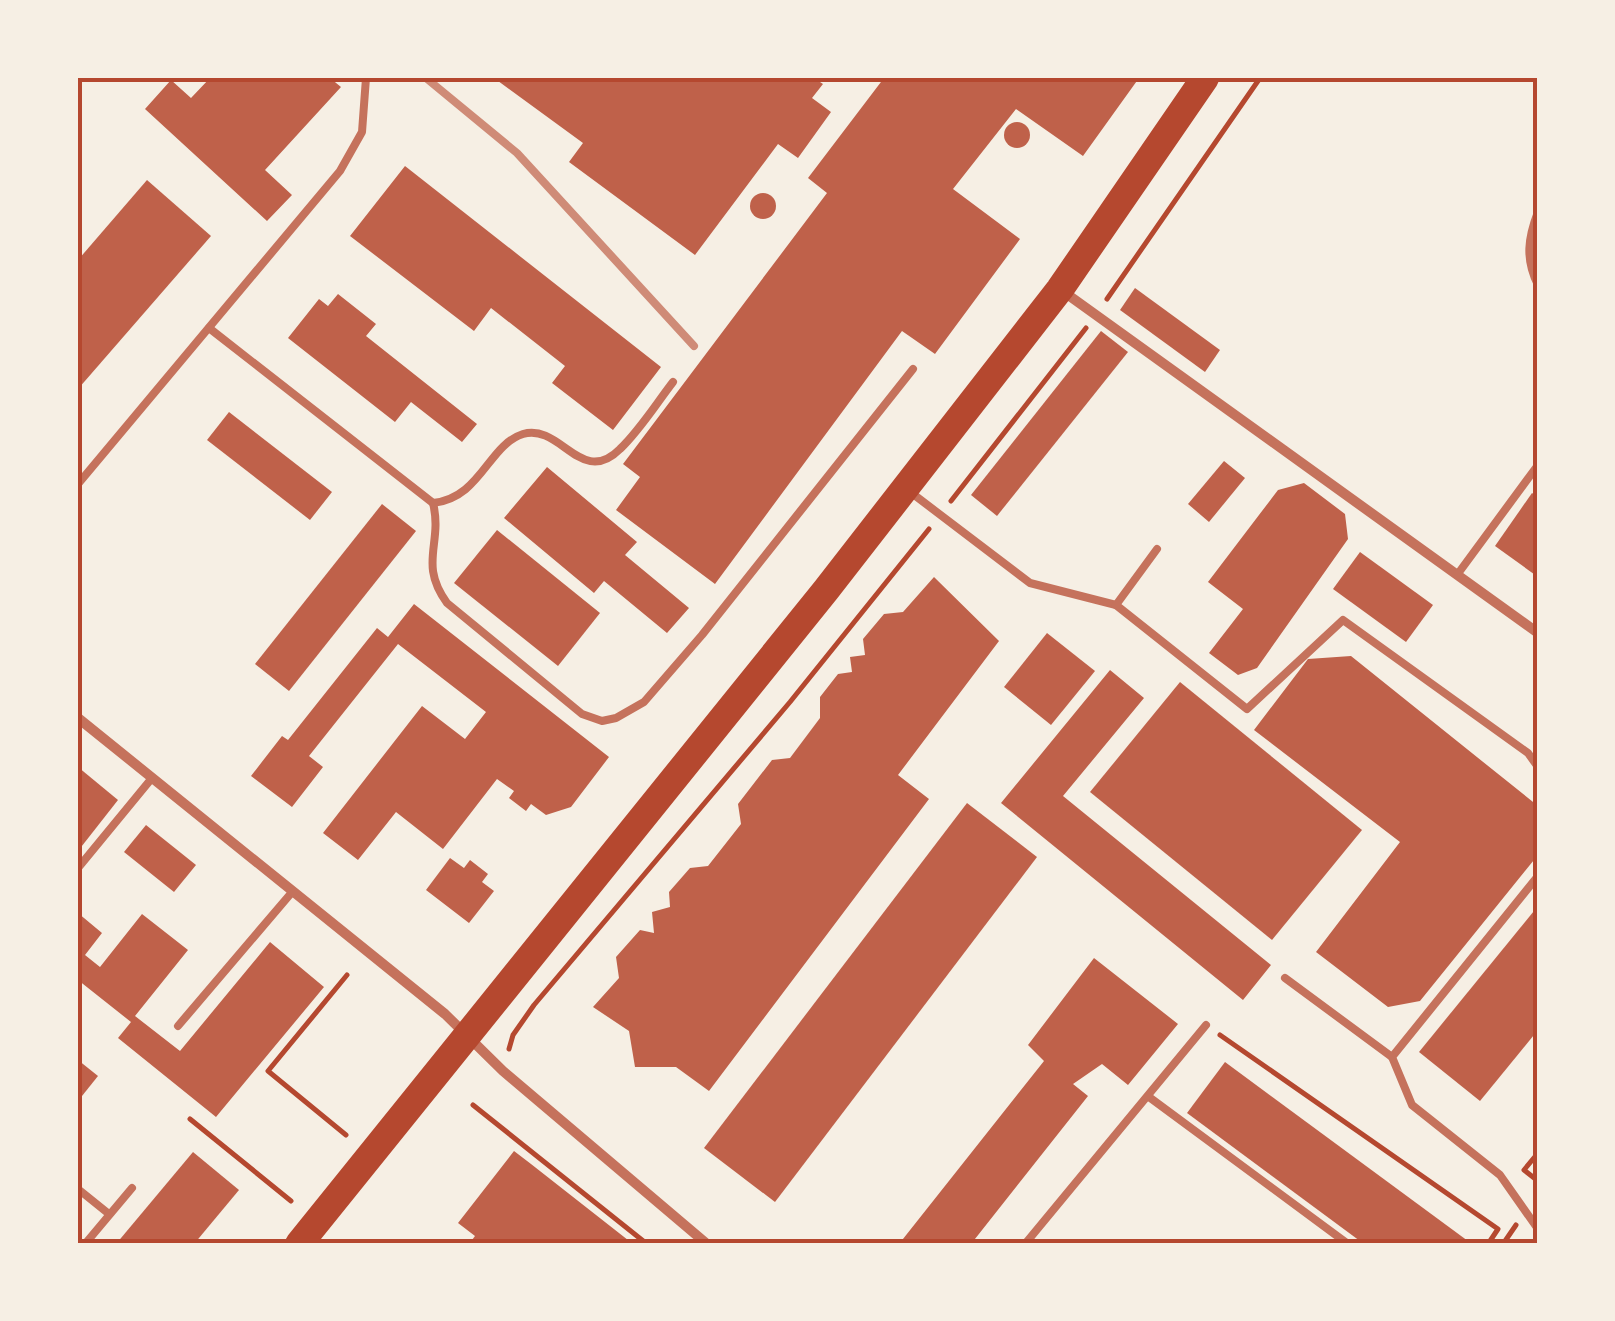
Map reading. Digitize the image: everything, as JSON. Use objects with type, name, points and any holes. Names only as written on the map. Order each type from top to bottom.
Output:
[{"type":"highway","points":[[299,1244],[1060,289],[1206,78]]},
{"type":"street","points":[[1060,289],[1538,633]]},
{"type":"street","points":[[78,718],[467,1034],[503,1071],[707,1244]]},
{"type":"lane","points":[[78,484],[353,151],[362,132],[366,78]]},
{"type":"lane","points":[[1538,212],[1528,244],[1529,263],[1538,285]]},
{"type":"lane","points":[[209,328],[432,503],[436,516],[431,570],[435,586],[447,603],[582,714],[602,722],[644,702],[913,369]]},
{"type":"lane","points":[[432,503],[459,495],[519,435],[534,432],[550,437],[590,462],[603,460],[619,451],[673,382]]},
{"type":"lane","points":[[1457,576],[1533,480],[1538,465]]},
{"type":"lane","points":[[905,488],[1030,584],[1116,605],[1247,709],[1343,620],[1528,753],[1538,768]]},
{"type":"lane","points":[[1116,605],[1156,549]]},
{"type":"lane","points":[[78,868],[152,778]]},
{"type":"lane","points":[[1392,1057],[1538,876]]},
{"type":"lane","points":[[178,1026],[293,892]]},
{"type":"lane","points":[[1284,978],[1392,1057],[1412,1105],[1500,1175],[1538,1229]]},
{"type":"lane","points":[[1025,1244],[1206,1025]]},
{"type":"lane","points":[[1148,1097],[1348,1244]]},
{"type":"lane","points":[[84,1244],[132,1188]]},
{"type":"lane","points":[[78,1190],[109,1214]]},
{"type":"path","points":[[503,1071],[513,1035],[534,1005],[790,702],[940,516],[1096,315],[1260,78]]},
{"type":"path","points":[[346,1135],[268,1072],[347,976]]},
{"type":"path","points":[[1206,1025],[1498,1229],[1488,1244]]},
{"type":"path","points":[[474,1105],[647,1244]]},
{"type":"path","points":[[190,1119],[291,1201]]},
{"type":"path","points":[[1538,1154],[1524,1170],[1538,1180]]},
{"type":"building","points":[[210,78],[330,78],[341,87],[265,170],[292,195],[267,221],[145,109],[171,80],[191,98]]},
{"type":"building","points":[[494,78],[814,78],[823,84],[812,98],[831,112],[798,158],[778,144],[695,255],[569,162],[583,143]]},
{"type":"building","points":[[884,78],[1139,78],[1083,156],[1016,109],[953,189],[1020,239],[935,354],[902,331],[715,584],[616,510],[640,477],[623,464],[827,193],[808,178]]},
{"type":"building","points":[[1017,122],[1026,126],[1030,135],[1026,144],[1017,148],[1008,144],[1004,135],[1008,126]]},
{"type":"building","points":[[405,166],[661,367],[613,430],[552,383],[565,366],[491,308],[474,331],[350,236]]},
{"type":"building","points":[[147,180],[211,236],[78,389],[78,260]]},
{"type":"building","points":[[763,193],[772,197],[776,206],[772,215],[763,219],[754,215],[750,206],[754,197]]},
{"type":"building","points":[[1135,288],[1220,350],[1205,372],[1120,310]]},
{"type":"building","points":[[338,294],[376,324],[366,336],[477,424],[462,442],[411,402],[395,422],[288,338],[319,299],[328,306]]},
{"type":"building","points":[[1101,331],[1128,352],[997,516],[971,495]]},
{"type":"building","points":[[229,412],[332,492],[310,520],[207,440]]},
{"type":"building","points":[[1224,461],[1245,478],[1209,522],[1188,504]]},
{"type":"building","points":[[547,467],[637,542],[625,555],[689,608],[667,633],[604,581],[594,593],[504,518]]},
{"type":"building","points":[[1304,483],[1345,514],[1348,539],[1257,668],[1238,675],[1209,653],[1243,609],[1208,582],[1278,490]]},
{"type":"building","points":[[1532,493],[1538,497],[1538,577],[1495,546]]},
{"type":"building","points":[[382,504],[416,531],[289,691],[255,664]]},
{"type":"building","points":[[497,530],[600,613],[558,666],[454,583]]},
{"type":"building","points":[[1360,552],[1433,605],[1406,642],[1333,589]]},
{"type":"building","points":[[934,577],[999,641],[898,775],[929,799],[709,1091],[676,1067],[635,1067],[629,1031],[593,1007],[619,978],[616,957],[640,930],[654,933],[652,912],[670,907],[669,892],[690,868],[708,866],[741,824],[738,804],[772,760],[790,758],[820,718],[820,697],[838,674],[852,672],[850,657],[865,655],[863,639],[884,614],[903,612]]},
{"type":"building","points":[[414,604],[609,757],[571,807],[546,815],[531,804],[526,811],[509,798],[514,791],[497,779],[443,849],[396,812],[358,860],[323,833],[422,706],[465,739],[486,712],[398,644],[309,756],[323,767],[292,807],[251,776],[282,736],[288,740],[377,628],[388,637]]},
{"type":"building","points":[[1047,633],[1095,671],[1051,725],[1004,687]]},
{"type":"building","points":[[1351,656],[1538,806],[1538,855],[1420,1001],[1388,1007],[1316,952],[1400,842],[1254,730],[1308,659]]},
{"type":"building","points":[[1110,670],[1144,698],[1063,796],[1271,965],[1243,1000],[1001,803]]},
{"type":"building","points":[[1180,682],[1362,830],[1272,940],[1090,792]]},
{"type":"building","points":[[78,767],[118,800],[78,851]]},
{"type":"building","points":[[967,803],[1037,857],[775,1202],[704,1148]]},
{"type":"building","points":[[146,825],[196,865],[174,892],[124,852]]},
{"type":"building","points":[[450,858],[464,868],[470,860],[488,874],[482,882],[494,891],[469,923],[426,890]]},
{"type":"building","points":[[1538,906],[1538,1030],[1480,1101],[1419,1052]]},
{"type":"building","points":[[78,913],[102,933],[85,955],[100,967],[142,914],[188,950],[135,1016],[180,1051],[270,942],[324,987],[216,1117],[118,1038],[131,1022],[78,980]]},
{"type":"building","points":[[1094,958],[1178,1024],[1128,1085],[1102,1064],[1073,1084],[1088,1096],[971,1244],[899,1244],[1044,1061],[1028,1045]]},
{"type":"building","points":[[78,1060],[98,1076],[78,1101]]},
{"type":"building","points":[[1225,1062],[1472,1244],[1364,1244],[1187,1113]]},
{"type":"building","points":[[514,1151],[633,1244],[469,1244],[475,1236],[458,1223]]},
{"type":"building","points":[[193,1152],[239,1190],[194,1244],[116,1244]]},
{"type":"railway","points":[[426,78],[517,153],[694,346]]}]
